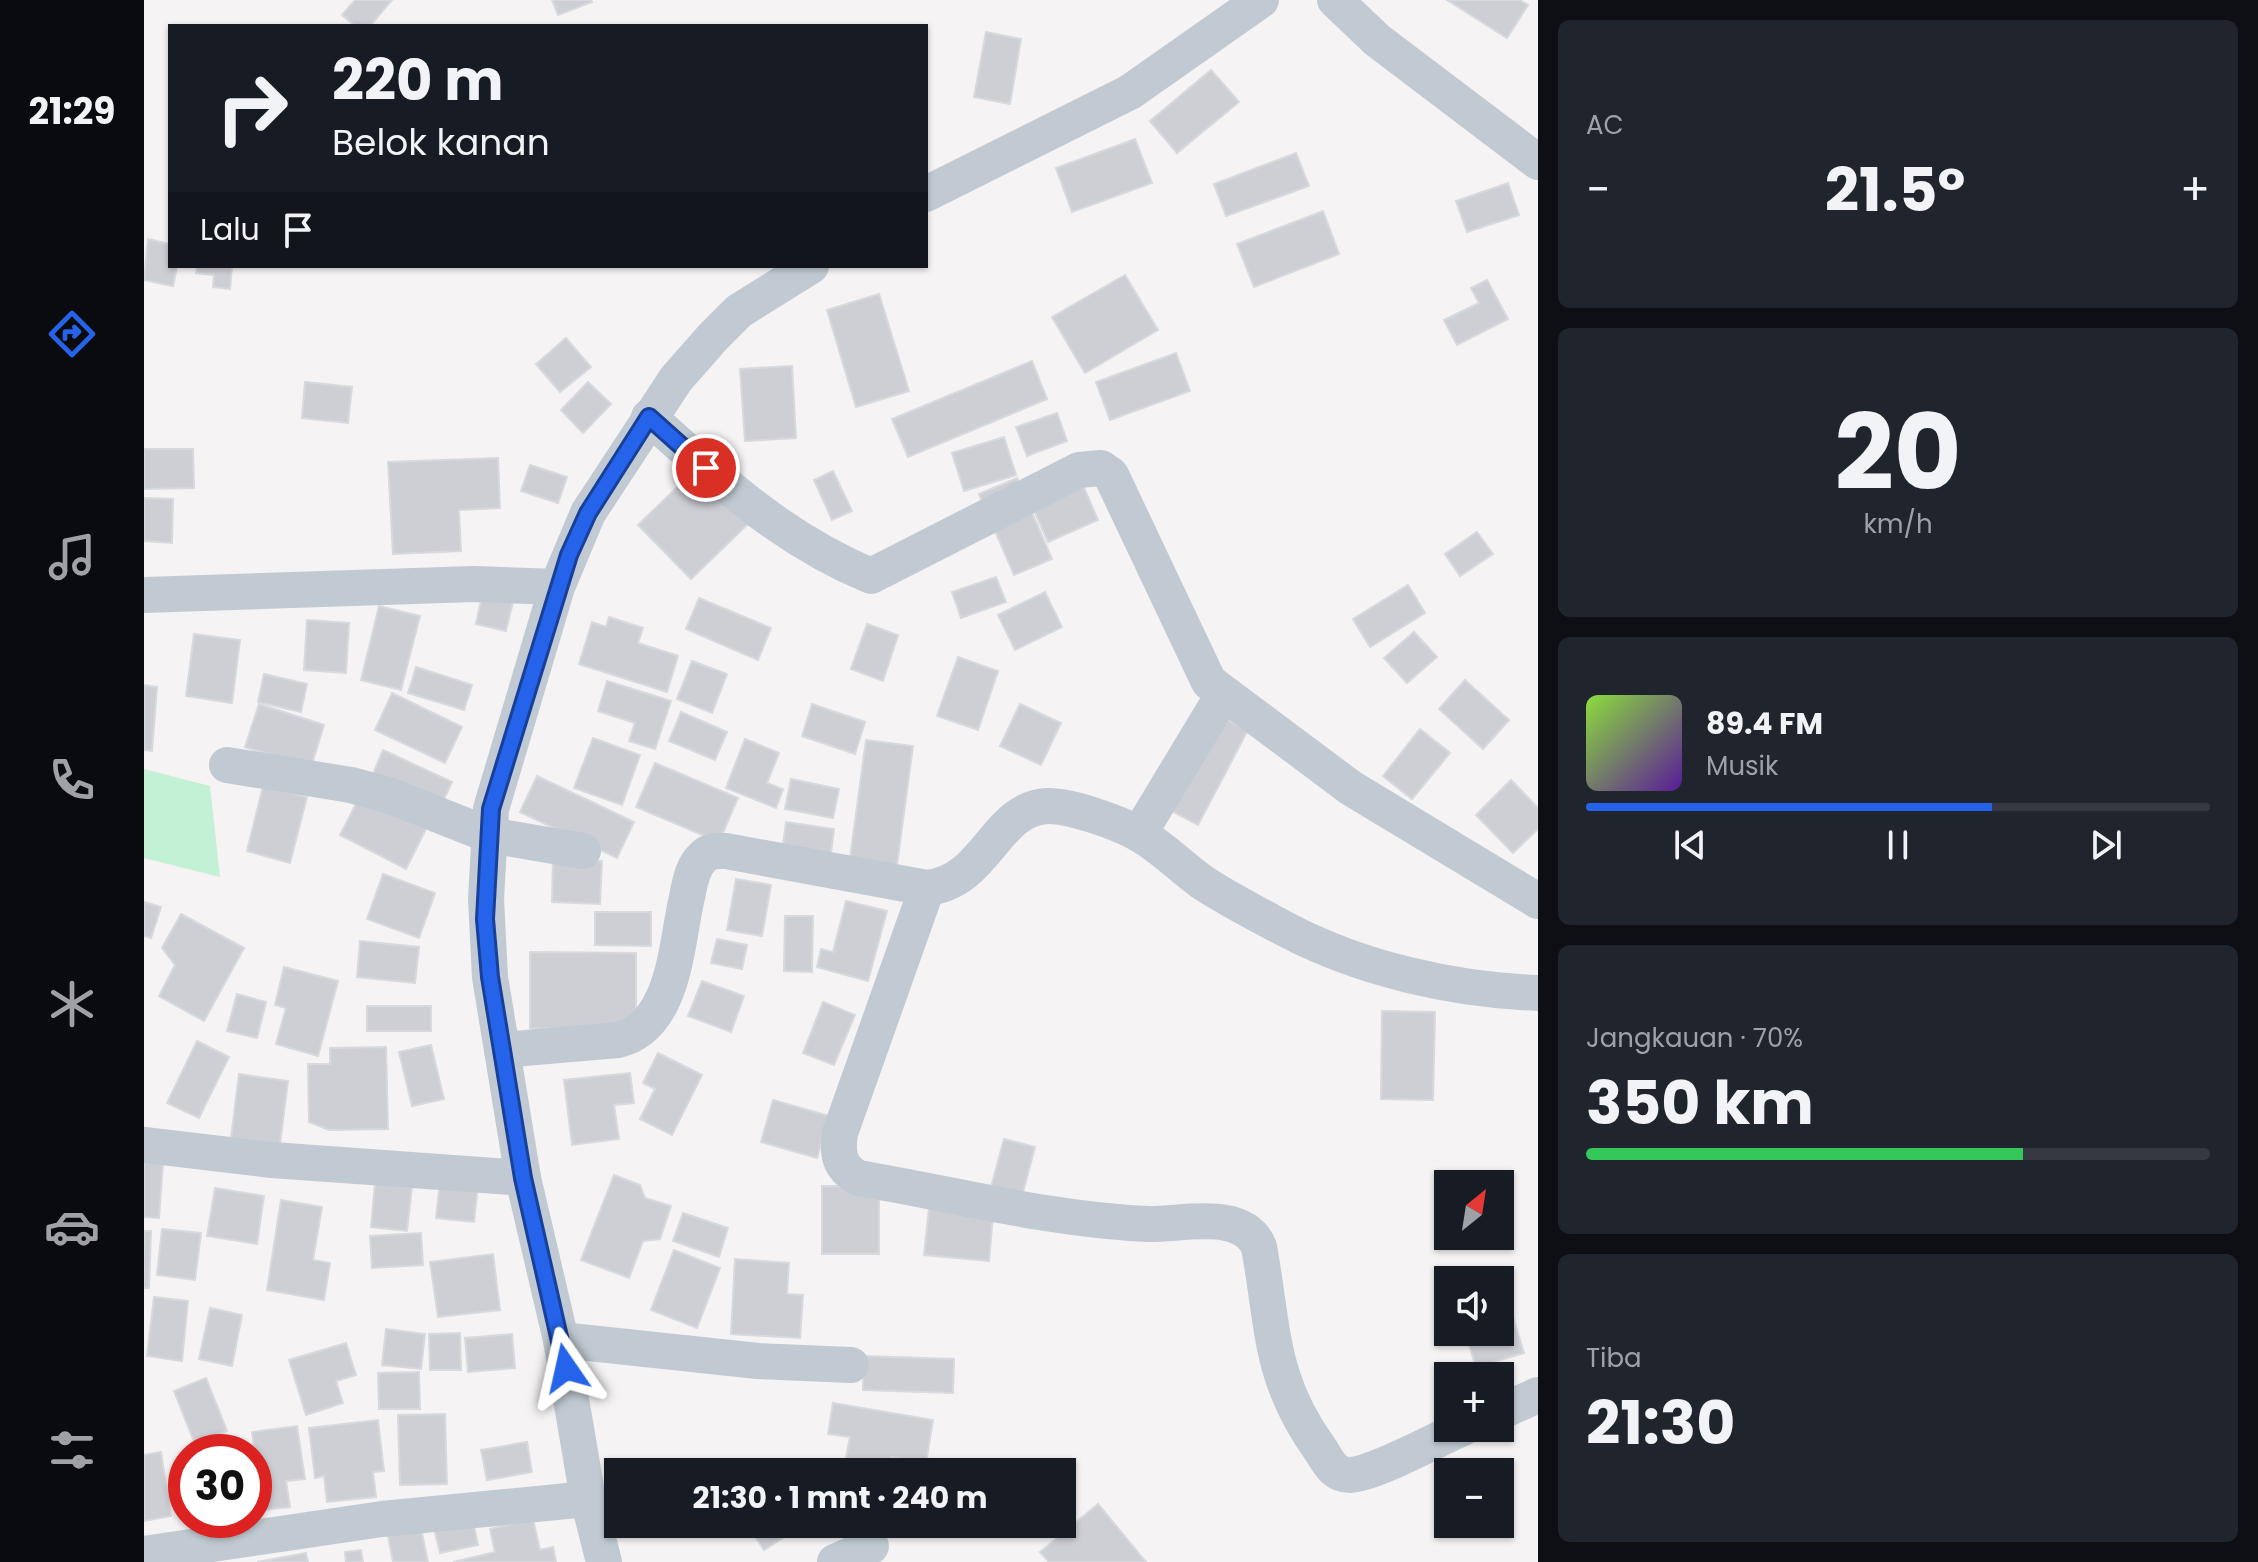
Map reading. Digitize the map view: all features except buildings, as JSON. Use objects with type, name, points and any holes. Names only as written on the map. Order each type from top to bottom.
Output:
[{"type":"street","points":[[928,193],[1130,92],[1261,0]]},
{"type":"street","points":[[1335,0],[1377,40],[1538,162]]},
{"type":"street","points":[[604,1562],[588,1499],[561,1340],[523,1178],[485,938],[491,809],[557,587],[588,513],[676,379],[729,320],[808,268]]},
{"type":"street","points":[[649,417],[745,502],[824,557],[871,576],[1079,470],[1101,468],[1111,475],[1200,665],[1223,695],[1351,788],[1538,901]]},
{"type":"street","points":[[144,595],[474,584],[557,587]]},
{"type":"street","points":[[1139,834],[1223,695]]},
{"type":"street","points":[[227,765],[314,777],[376,791],[489,835],[583,851]]},
{"type":"street","points":[[502,1050],[618,1040],[636,1034],[664,999],[693,874],[704,855],[711,851],[726,851],[927,888],[959,880],[1015,819],[1044,806],[1068,808],[1139,834],[1204,883],[1339,954],[1453,982],[1538,993]]},
{"type":"street","points":[[927,888],[840,1133],[839,1158],[847,1171],[858,1178],[1091,1221],[1151,1224],[1203,1222],[1244,1228],[1255,1236],[1259,1247],[1278,1371],[1302,1425],[1332,1470],[1343,1474],[1362,1473],[1434,1441]]},
{"type":"street","points":[[144,1145],[272,1160],[523,1178]]},
{"type":"street","points":[[561,1340],[758,1361],[851,1365]]},
{"type":"street","points":[[1514,1406],[1538,1395]]},
{"type":"street","points":[[144,1554],[382,1519],[588,1499]]},
{"type":"street","points":[[835,1562],[871,1546]]},
{"type":"green space","points":[[144,769],[210,786],[220,877],[144,858]]},
{"type":"route","points":[[566,1368],[523,1178],[490,977],[485,919],[491,809],[541,636],[569,555],[588,513],[649,417],[706,468]]}]
